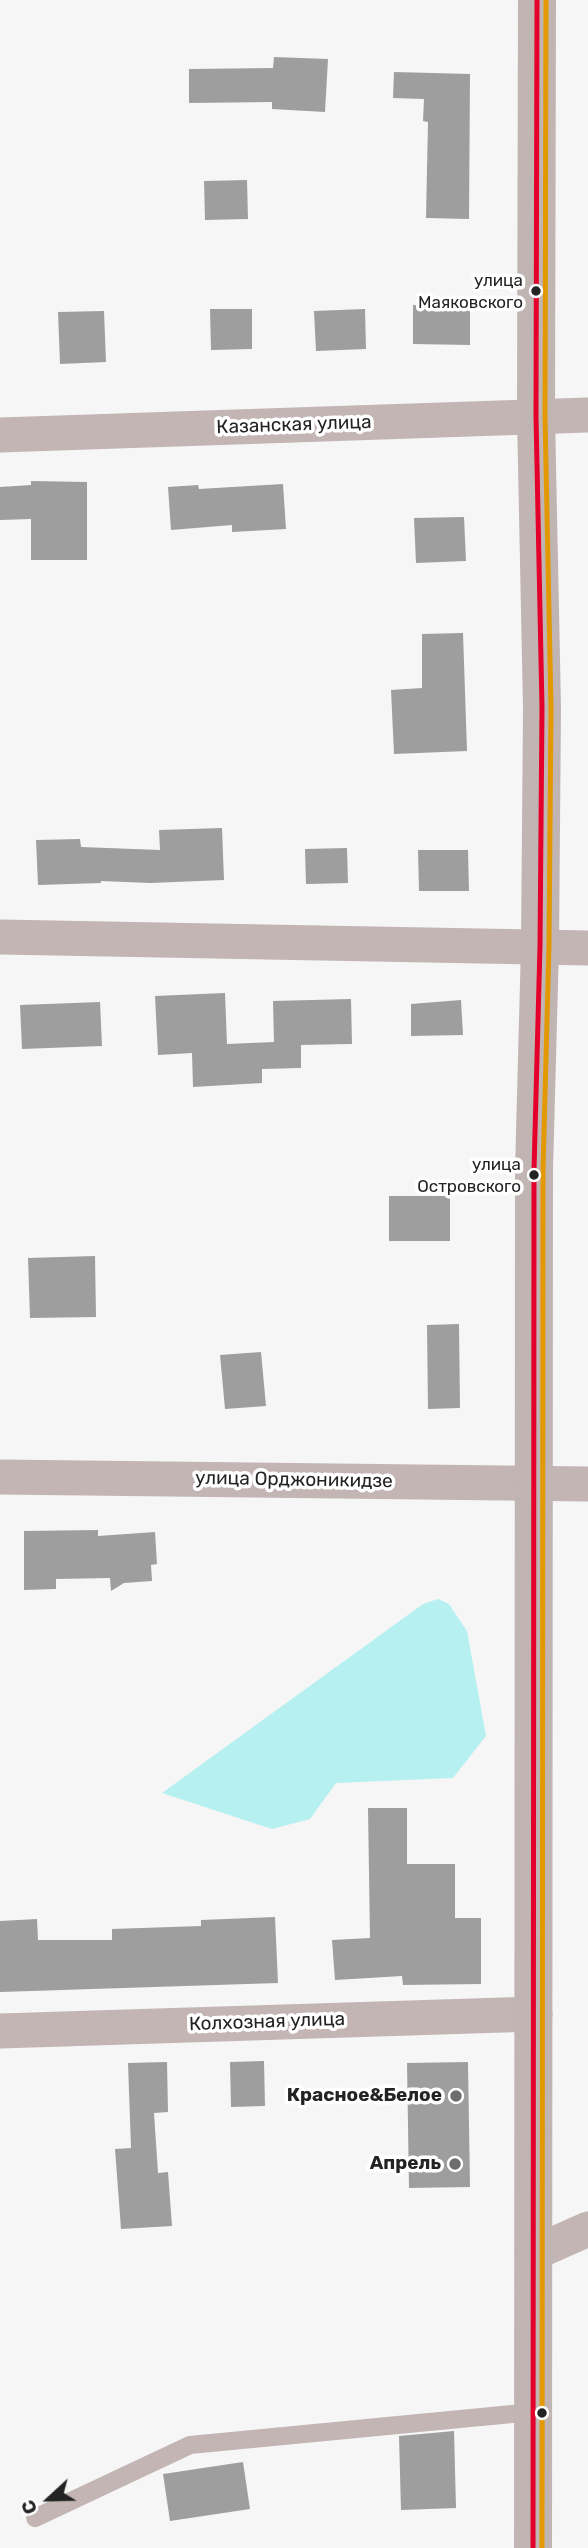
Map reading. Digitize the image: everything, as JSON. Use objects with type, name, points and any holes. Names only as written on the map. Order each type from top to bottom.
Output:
[{"type":"street","points":[[533,2548],[534,1170],[540,946],[542,708],[536,416],[537,0]]},
{"type":"street","name":"Казанская улица","points":[[0,435],[588,415]]},
{"type":"street","points":[[0,937],[588,947]]},
{"type":"street","name":"улица Орджоникидзе","points":[[0,1477],[588,1484]]},
{"type":"street","name":"Колхозная улица","points":[[0,2031],[535,2014]]},
{"type":"street","points":[[532,2254],[588,2229]]},
{"type":"lane","points":[[35,2518],[190,2445],[533,2412]]},
{"type":"water","points":[[438,1599],[449,1604],[467,1631],[486,1736],[453,1778],[336,1783],[310,1819],[272,1829],[162,1793],[423,1604]]},
{"type":"building","points":[[274,57],[328,59],[325,112],[272,109],[272,102],[189,103],[189,69],[273,68]]},
{"type":"building","points":[[394,72],[470,74],[469,219],[426,218],[428,122],[423,121],[424,99],[393,98]]},
{"type":"building","points":[[247,180],[248,219],[205,220],[204,181]]},
{"type":"building","points":[[413,305],[470,306],[470,345],[413,344]]},
{"type":"building","points":[[210,309],[252,309],[252,349],[211,350]]},
{"type":"building","points":[[365,309],[366,349],[316,351],[314,311]]},
{"type":"building","points":[[104,311],[106,362],[60,364],[58,312]]},
{"type":"building","points":[[31,481],[87,482],[87,560],[31,560],[31,519],[0,520],[0,487],[31,485]]},
{"type":"building","points":[[283,484],[286,529],[232,532],[232,525],[171,530],[168,487],[198,485],[199,489]]},
{"type":"building","points":[[464,517],[466,561],[416,563],[414,518]]},
{"type":"building","points":[[463,633],[467,751],[394,754],[391,690],[422,688],[422,634]]},
{"type":"building","points":[[222,828],[224,880],[150,883],[101,881],[38,885],[36,840],[80,839],[81,847],[160,850],[159,830]]},
{"type":"building","points":[[347,848],[348,883],[306,884],[305,849]]},
{"type":"building","points":[[418,850],[468,850],[469,891],[419,891]]},
{"type":"building","points":[[225,993],[227,1044],[274,1042],[273,1001],[351,999],[352,1044],[301,1045],[301,1068],[262,1069],[262,1083],[193,1087],[192,1053],[158,1055],[155,996]]},
{"type":"building","points":[[461,1000],[463,1035],[411,1036],[411,1004]]},
{"type":"building","points":[[100,1002],[102,1046],[22,1049],[20,1005]]},
{"type":"building","points":[[389,1196],[450,1196],[450,1241],[389,1241]]},
{"type":"building","points":[[95,1256],[96,1317],[30,1318],[28,1258]]},
{"type":"building","points":[[459,1324],[460,1408],[428,1409],[427,1325]]},
{"type":"building","points":[[261,1352],[266,1406],[225,1409],[220,1355]]},
{"type":"building","points":[[98,1530],[98,1536],[155,1532],[157,1564],[151,1565],[152,1581],[124,1583],[111,1591],[110,1578],[56,1579],[56,1589],[24,1590],[24,1531]]},
{"type":"building","points":[[368,1808],[407,1808],[407,1864],[455,1864],[455,1918],[481,1918],[481,1984],[403,1985],[402,1976],[335,1980],[332,1940],[370,1938]]},
{"type":"building","points":[[275,1917],[278,1983],[0,1992],[0,1921],[37,1919],[38,1940],[112,1940],[112,1929],[201,1926],[201,1920]]},
{"type":"building","points":[[264,2061],[265,2106],[231,2107],[230,2062]]},
{"type":"building","points":[[167,2062],[168,2112],[154,2113],[158,2173],[168,2172],[172,2226],[121,2229],[115,2149],[131,2148],[128,2063]]},
{"type":"building","points":[[468,2062],[470,2187],[409,2188],[407,2063]]},
{"type":"building","points":[[454,2431],[456,2508],[401,2510],[399,2436]]},
{"type":"building","points":[[243,2462],[250,2509],[170,2521],[163,2474]]},
{"type":"transit line","points":[[533,2548],[534,1170],[540,946],[542,708],[536,416],[537,0]]},
{"type":"transit line","points":[[542,2548],[543,1170],[549,946],[551,708],[545,416],[546,0]]},
{"type":"place","name":"улица Маяковского","points":[[536,291]]},
{"type":"place","name":"улица Островского","points":[[534,1175]]},
{"type":"place","name":"Красное&Белое","points":[[456,2096]]},
{"type":"place","name":"Апрель","points":[[455,2164]]}]
